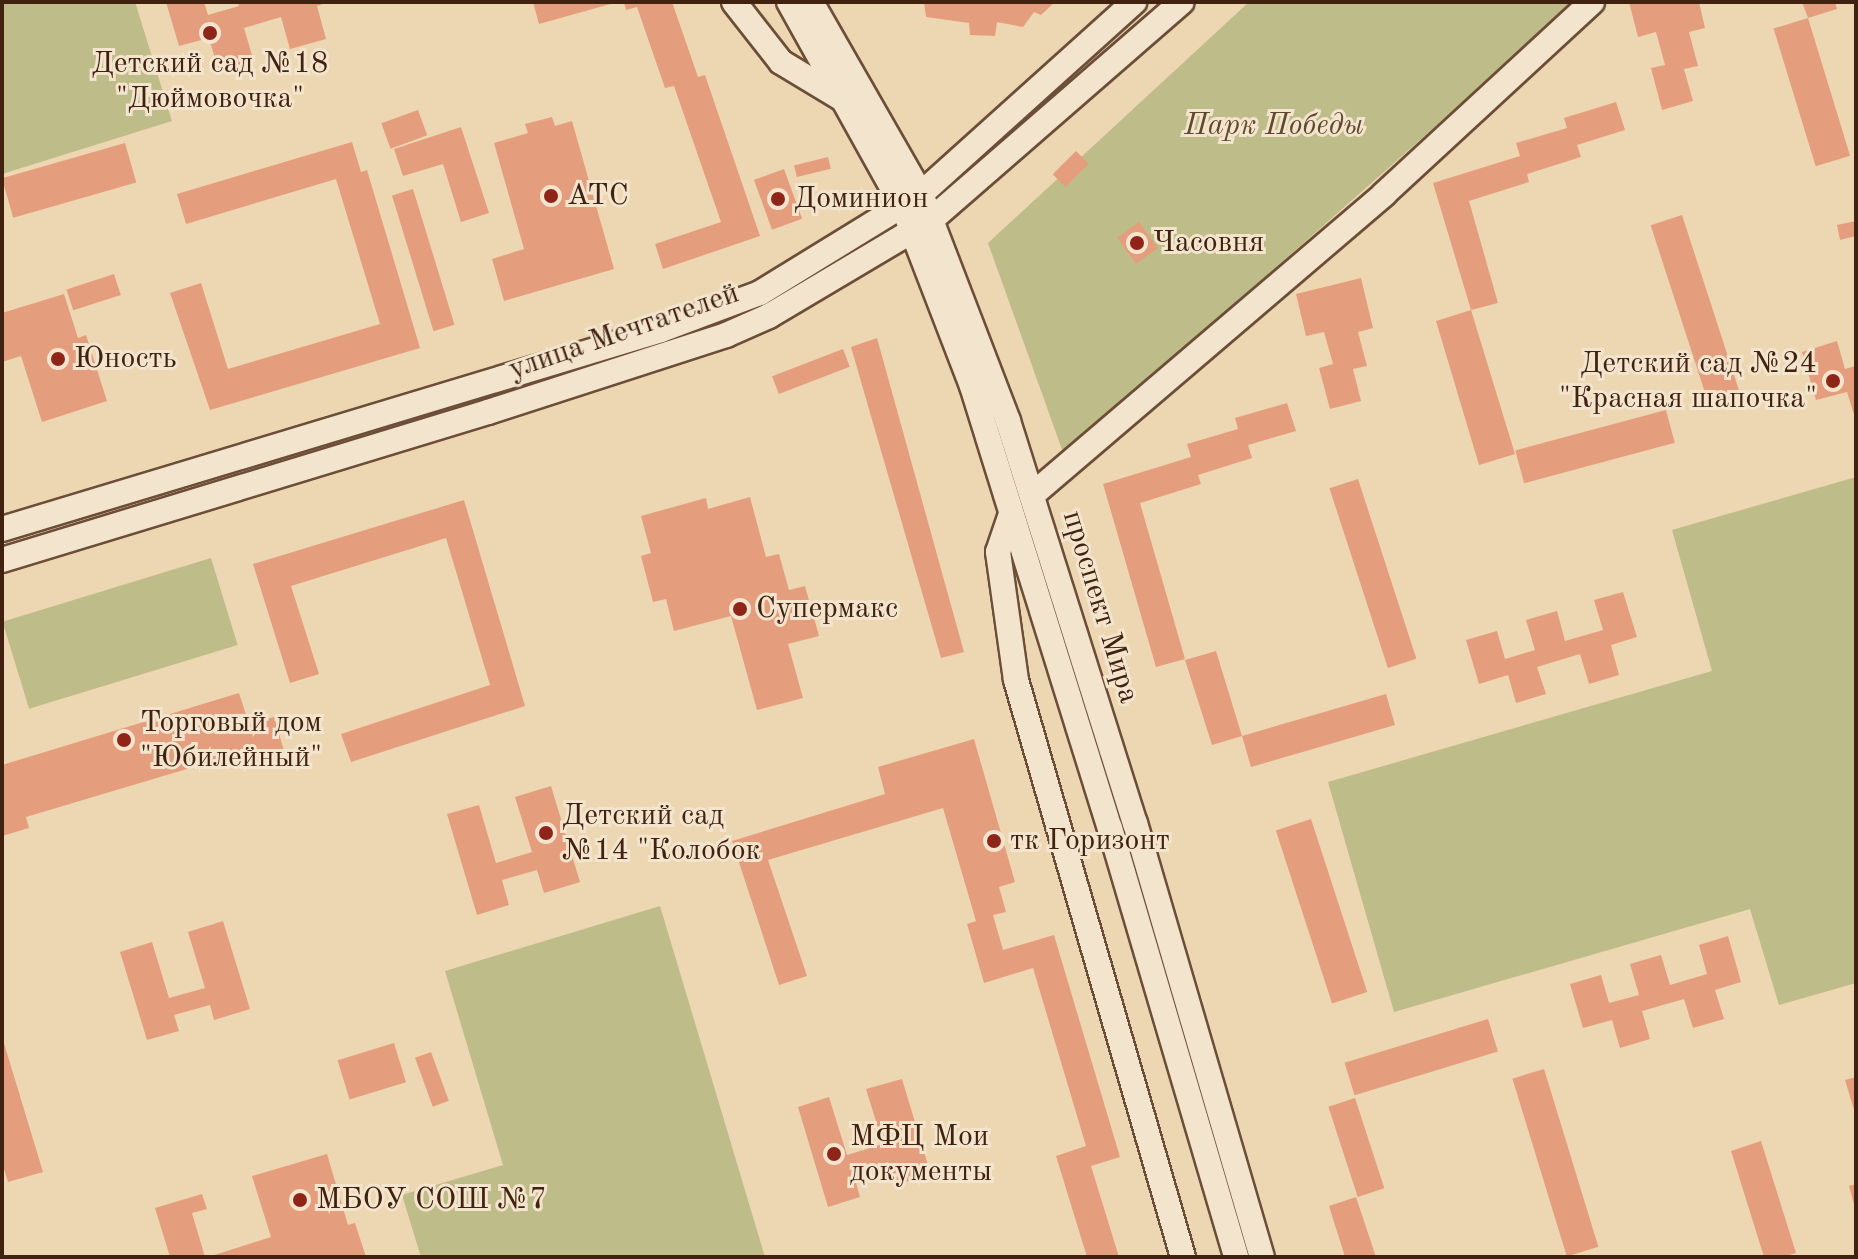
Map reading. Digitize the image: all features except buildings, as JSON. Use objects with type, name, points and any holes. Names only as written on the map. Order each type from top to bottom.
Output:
[{"type":"street","points":[[734,2],[781,62],[846,101]]},
{"type":"street","name":"проспект Мира","points":[[789,2],[846,101],[912,201]]},
{"type":"street","name":"проспект Мира","points":[[811,2],[912,201],[1032,495],[1262,1257]]},
{"type":"street","name":"улица Мечтателей","points":[[2,529],[721,310],[760,293],[912,201],[1134,2]]},
{"type":"street","name":"улица Мечтателей","points":[[2,560],[726,335],[922,226],[1182,2]]},
{"type":"street","points":[[1032,495],[1376,201],[1592,2]]},
{"type":"street","name":"проспект Мира","points":[[922,226],[1110,828],[1236,1257]]},
{"type":"street","points":[[1011,514],[998,552],[1016,680],[1183,1257]]},
{"type":"green space","points":[[2,2],[135,2],[172,121],[2,174]]},
{"type":"green space","name":"Парк Победы","points":[[1249,2],[1576,2],[1064,455],[988,243]]},
{"type":"green space","points":[[1856,477],[1856,983],[1779,1005],[1750,909],[1394,1012],[1328,782],[1712,671],[1672,530]]},
{"type":"green space","points":[[211,558],[238,645],[29,709],[3,622]]},
{"type":"green space","points":[[660,906],[765,1257],[421,1257],[402,1195],[503,1165],[445,971]]},
{"type":"place","name":"Детский сад №18 \"Дюймовочка\"","points":[[210,33]]},
{"type":"place","name":"АТС","points":[[551,196]]},
{"type":"place","name":"Доминион","points":[[778,199]]},
{"type":"place","name":"Часовня","points":[[1137,243]]},
{"type":"place","name":"Юность","points":[[58,359]]},
{"type":"place","name":"Детский сад №24 \"Красная шапочка\"","points":[[1833,381]]},
{"type":"place","name":"Супермакс","points":[[740,609]]},
{"type":"place","name":"Торговый дом \"Юбилейный\"","points":[[124,740]]},
{"type":"place","name":"Детский сад №14 \"Колобок","points":[[546,833]]},
{"type":"place","name":"тк Горизонт","points":[[994,841]]},
{"type":"place","name":"МФЦ Мои документы","points":[[834,1154]]},
{"type":"place","name":"МБОУ СОШ №7","points":[[300,1200]]}]
